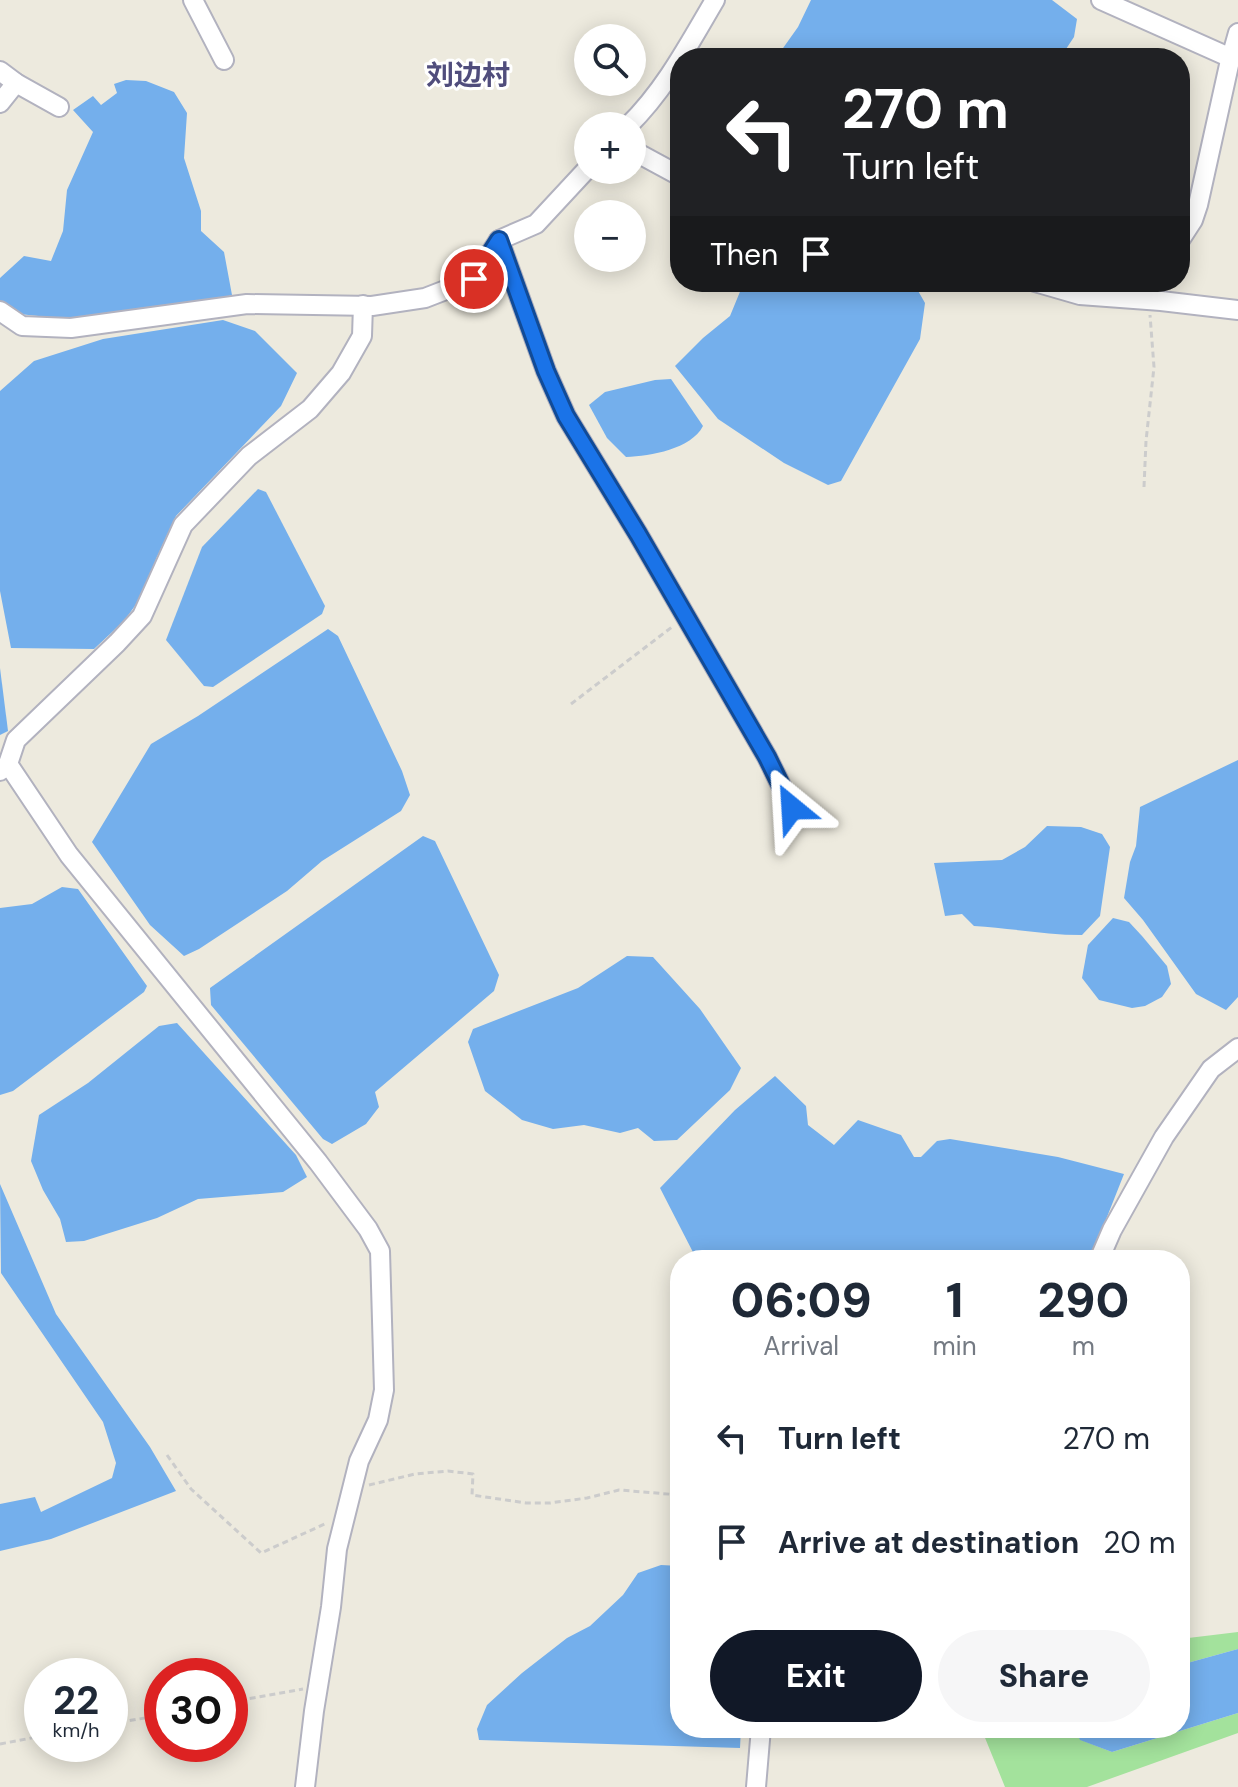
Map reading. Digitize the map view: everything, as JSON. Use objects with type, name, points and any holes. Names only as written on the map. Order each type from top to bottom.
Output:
[{"type":"street","points":[[193,0],[224,60]]},
{"type":"street","points":[[686,48],[715,0]]},
{"type":"street","points":[[1101,0],[1231,58]]},
{"type":"street","points":[[1190,225],[1198,205],[1238,33]]},
{"type":"street","points":[[0,71],[59,107]]},
{"type":"street","points":[[643,112],[670,74]]},
{"type":"street","points":[[0,103],[16,83]]},
{"type":"street","points":[[646,158],[670,171]]},
{"type":"street","points":[[0,311],[22,326],[71,328],[247,304],[372,306],[425,298],[474,279],[499,240],[536,224],[574,183]]},
{"type":"street","points":[[499,240],[546,371],[566,416],[767,757],[792,808]]},
{"type":"street","points":[[1070,292],[1238,310]]},
{"type":"street","points":[[1147,301],[1150,292]]},
{"type":"street","points":[[305,1787],[337,1549],[359,1461],[378,1420],[384,1390],[380,1251],[368,1229],[318,1162],[69,855],[4,768],[16,740],[142,616],[183,525],[249,456],[310,409],[341,373],[362,336],[363,305]]},
{"type":"street","points":[[1103,1250],[1164,1137],[1211,1069],[1238,1048]]},
{"type":"street","points":[[756,1787],[760,1738]]},
{"type":"path","points":[[1144,487],[1154,367],[1153,331],[1147,301]]},
{"type":"path","points":[[571,704],[685,617]]},
{"type":"path","points":[[167,1455],[191,1489],[261,1553],[345,1514]]},
{"type":"path","points":[[353,1485],[375,1485],[415,1474],[448,1471],[473,1474],[472,1495],[526,1503],[587,1498],[619,1490],[670,1494]]},
{"type":"path","points":[[248,1699],[318,1686]]},
{"type":"path","points":[[0,1744],[24,1739]]},
{"type":"green space","points":[[1238,1632],[1238,1649],[1190,1662],[1190,1638]]},
{"type":"green space","points":[[1238,1713],[1238,1733],[1087,1787],[1005,1787],[985,1738],[1080,1738],[1112,1752],[1157,1738],[1190,1738],[1190,1728]]},
{"type":"water","points":[[811,0],[1052,0],[1077,19],[1074,37],[1067,48],[783,48]]},
{"type":"water","points":[[126,80],[146,81],[174,92],[187,113],[184,158],[201,211],[201,231],[224,252],[232,295],[214,301],[67,319],[19,314],[0,301],[0,278],[24,256],[51,261],[63,231],[67,190],[93,132],[73,110],[93,96],[101,105],[117,93],[114,84]]},
{"type":"water","points":[[740,292],[919,292],[925,303],[920,339],[841,481],[828,485],[784,463],[718,419],[675,366],[730,316]]},
{"type":"water","points":[[223,320],[255,331],[297,373],[281,406],[176,516],[145,592],[124,621],[94,649],[11,648],[0,591],[0,391],[34,361],[103,339]]},
{"type":"water","points":[[671,379],[703,426],[680,446],[658,453],[626,457],[607,438],[589,405],[605,392]]},
{"type":"water","points":[[258,489],[266,492],[325,606],[322,614],[213,687],[204,686],[166,640],[202,547]]},
{"type":"water","points":[[328,629],[338,636],[402,771],[410,795],[401,811],[322,861],[287,891],[184,956],[150,925],[92,842],[151,744]]},
{"type":"water","points":[[0,668],[8,731],[0,735]]},
{"type":"water","points":[[1238,760],[1238,997],[1226,1010],[1196,994],[1124,898],[1136,846],[1140,807]]},
{"type":"water","points":[[1047,826],[1081,827],[1102,834],[1110,847],[1100,916],[1082,935],[974,926],[962,914],[945,916],[934,863],[1002,860],[1025,847]]},
{"type":"water","points":[[423,836],[435,841],[499,975],[494,991],[375,1092],[379,1107],[366,1124],[332,1144],[323,1139],[211,1005],[210,988]]},
{"type":"water","points":[[62,887],[78,889],[147,986],[144,992],[13,1091],[0,1095],[0,908],[32,904]]},
{"type":"water","points":[[1113,918],[1129,922],[1167,966],[1171,984],[1162,997],[1145,1006],[1132,1008],[1099,1000],[1082,978],[1088,945]]},
{"type":"water","points":[[627,956],[653,957],[700,1009],[741,1068],[730,1090],[677,1140],[654,1141],[638,1128],[620,1133],[584,1125],[553,1129],[522,1120],[485,1091],[468,1042],[473,1029],[578,988]]},
{"type":"water","points":[[177,1023],[296,1155],[307,1177],[283,1192],[198,1199],[157,1218],[84,1241],[66,1242],[60,1219],[31,1161],[39,1115],[88,1083],[159,1026]]},
{"type":"water","points":[[775,1076],[806,1106],[808,1125],[834,1145],[858,1120],[901,1135],[914,1157],[921,1157],[937,1141],[950,1139],[1058,1157],[1124,1174],[1094,1250],[692,1250],[660,1188],[735,1110]]},
{"type":"water","points":[[0,1184],[56,1314],[150,1447],[176,1491],[51,1539],[0,1551],[0,1504],[35,1497],[41,1512],[112,1478],[116,1463],[103,1422],[1,1273]]},
{"type":"water","points":[[661,1565],[670,1565],[670,1738],[740,1738],[740,1748],[479,1740],[477,1729],[487,1705],[567,1638],[590,1626],[623,1595],[638,1573]]},
{"type":"water","points":[[1238,1649],[1238,1713],[1190,1728],[1190,1662]]},
{"type":"water","points":[[1079,1738],[1157,1738],[1112,1752]]},
{"type":"district","name":"刘边村","points":[[468,75]]},
{"type":"route","points":[[474,279],[499,240],[546,371],[566,416],[767,757],[792,808]]}]
